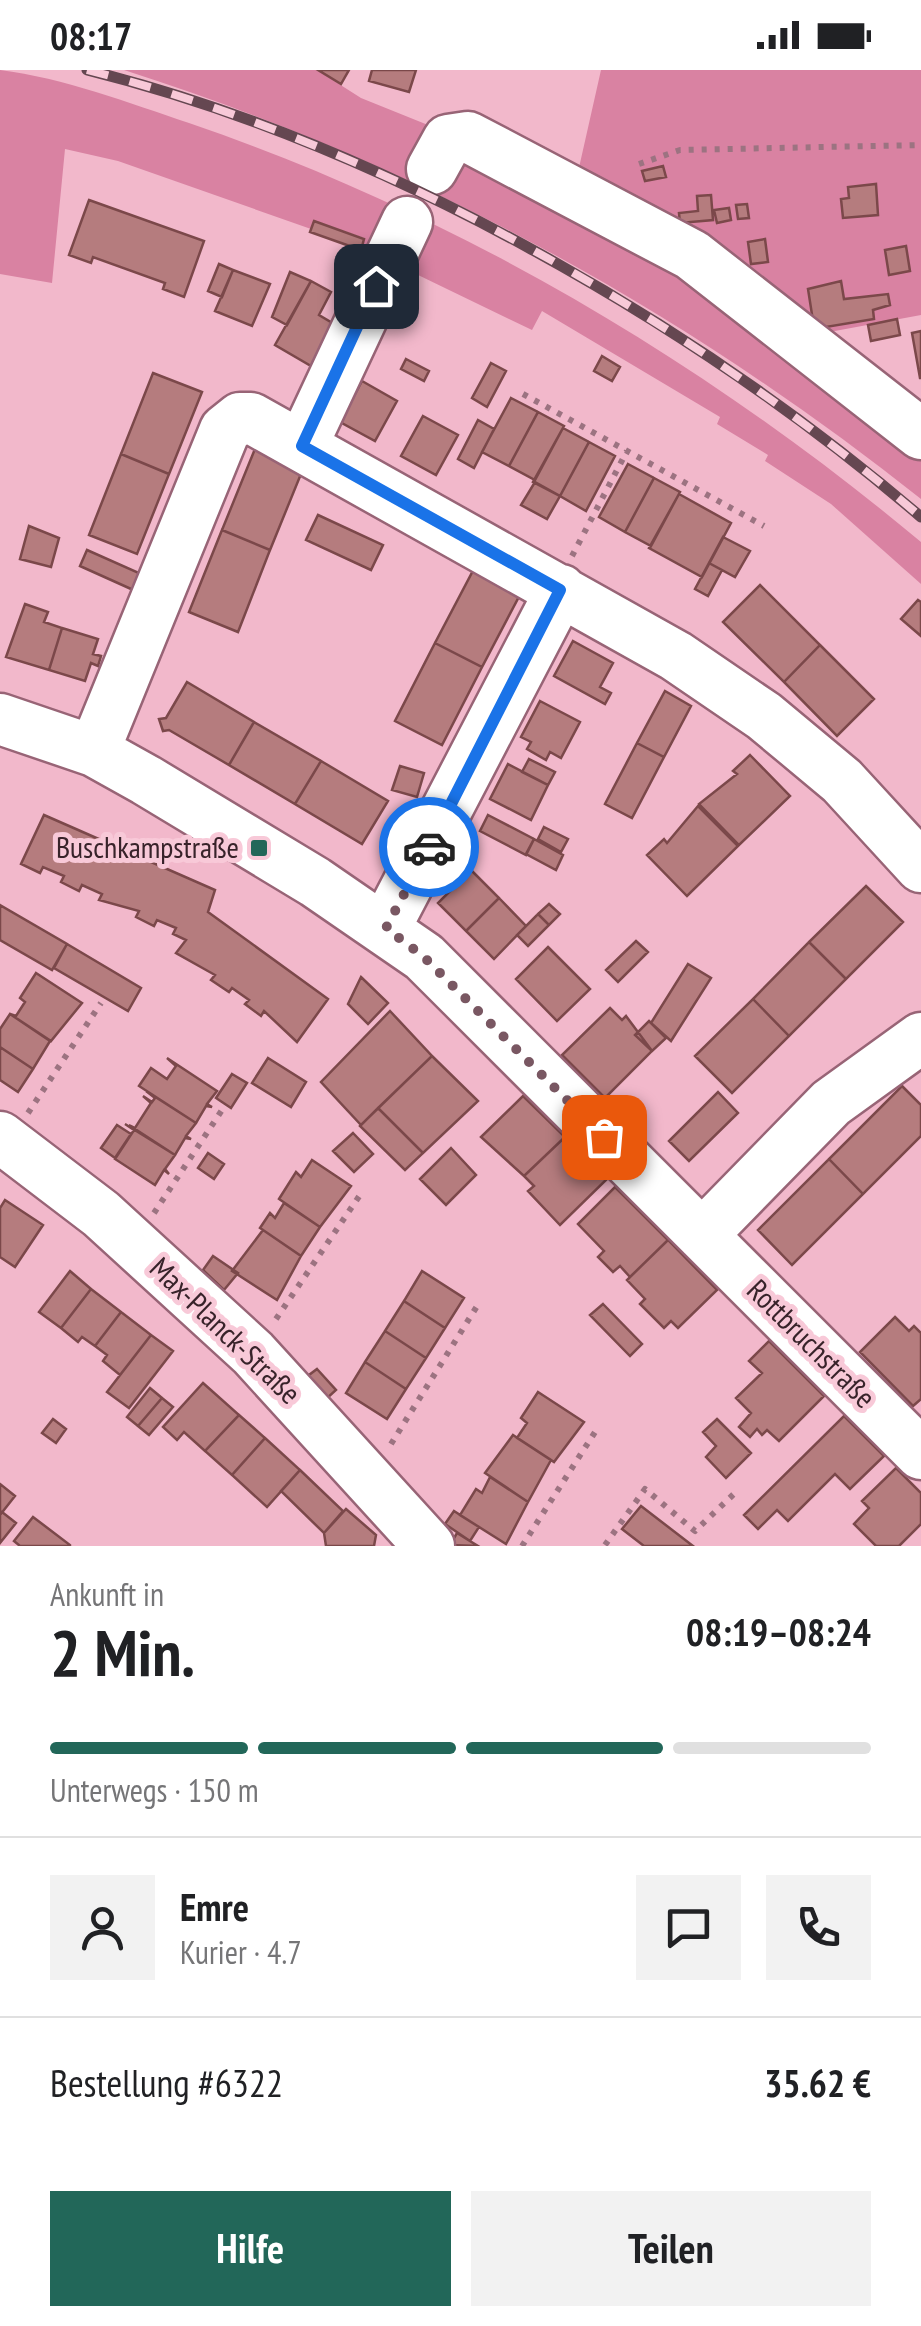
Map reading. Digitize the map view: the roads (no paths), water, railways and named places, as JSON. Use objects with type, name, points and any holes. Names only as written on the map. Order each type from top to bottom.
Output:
[{"type":"street","points":[[432,169],[448,140],[468,137],[572,189],[692,255],[921,434]]},
{"type":"street","points":[[302,446],[407,222]]},
{"type":"street","points":[[94,752],[225,430],[240,418],[250,418],[676,656],[764,716],[842,782],[921,867]]},
{"type":"street","points":[[386,928],[560,590]]},
{"type":"street","name":"Rottbruchstraße","points":[[0,719],[94,752],[386,928],[424,957],[921,1454]]},
{"type":"street","points":[[702,1235],[831,1103],[921,1038]]},
{"type":"street","name":"Max-Planck-Straße","points":[[4,1140],[134,1243],[253,1354],[429,1546]]},
{"type":"railway","points":[[87,70],[198,102],[309,143],[528,247],[634,309],[735,375],[921,517]]},
{"type":"place","name":"Buschkampstraße","points":[[259,848]]}]
